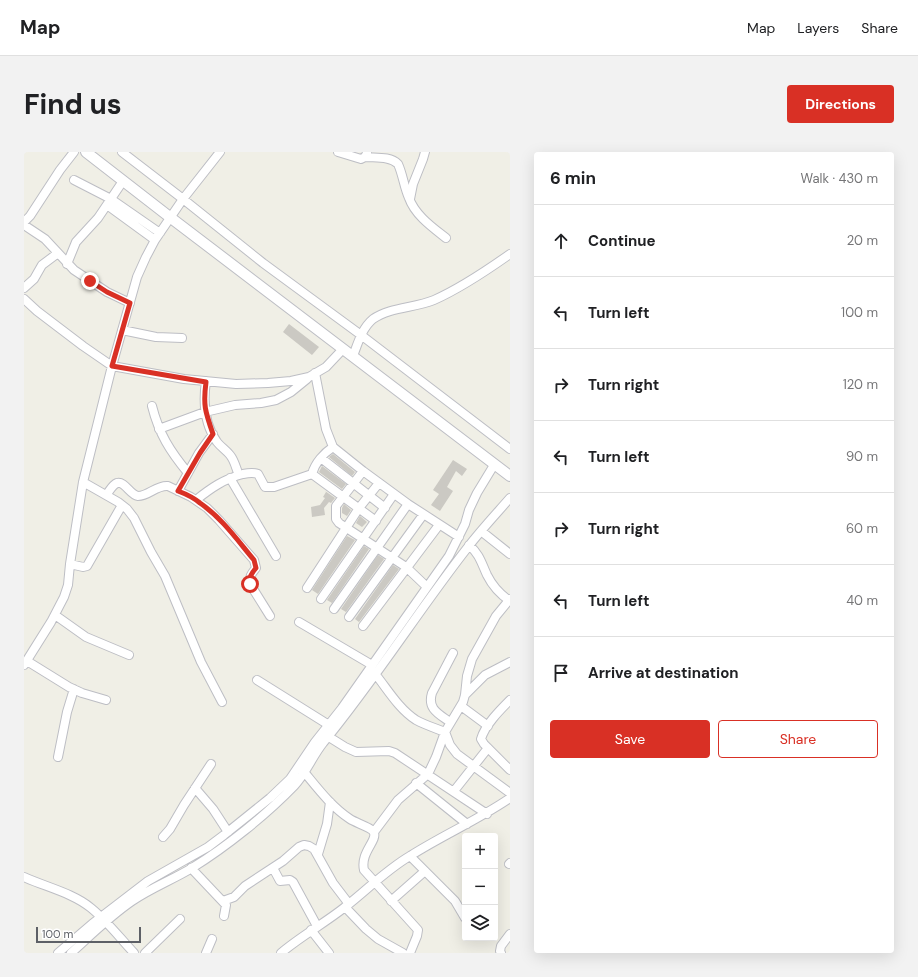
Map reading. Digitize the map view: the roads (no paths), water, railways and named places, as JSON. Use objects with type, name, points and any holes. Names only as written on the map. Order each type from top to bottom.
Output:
[{"type":"street","points":[[74,152],[60,170],[24,224],[45,240],[67,264],[96,285],[130,303]]},
{"type":"street","points":[[86,152],[510,476]]},
{"type":"street","points":[[122,152],[263,263],[361,335],[510,449]]},
{"type":"street","points":[[106,700],[74,689],[25,663],[55,615],[68,585],[70,564],[84,482],[112,366],[137,277],[155,240],[183,199],[220,152]]},
{"type":"street","points":[[338,152],[361,159],[366,154],[388,158],[395,161],[398,164],[410,200],[417,211],[429,224],[446,238]]},
{"type":"street","points":[[410,200],[412,184],[425,152]]},
{"type":"street","points":[[74,180],[160,233]]},
{"type":"street","points":[[67,264],[76,242],[98,218],[123,181]]},
{"type":"street","points":[[109,202],[155,240]]},
{"type":"street","points":[[24,288],[34,279],[42,265],[58,253]]},
{"type":"street","points":[[353,356],[366,326],[374,319],[384,314],[433,300],[454,290],[510,254]]},
{"type":"street","points":[[24,299],[37,311],[112,366],[206,382],[236,384],[291,381],[312,375]]},
{"type":"street","points":[[122,330],[156,337],[182,338]]},
{"type":"street","points":[[159,429],[205,412],[276,400],[291,392],[312,375],[326,367],[343,349]]},
{"type":"street","points":[[312,375],[326,429],[333,447],[378,483],[423,515],[459,537]]},
{"type":"street","points":[[206,382],[204,402],[205,412],[213,434],[217,441],[231,456],[239,475]]},
{"type":"street","points":[[152,406],[159,429],[164,439],[174,456],[188,473]]},
{"type":"street","points":[[178,491],[213,434]]},
{"type":"street","points":[[312,474],[320,458],[326,451],[333,447]]},
{"type":"street","points":[[320,458],[385,508]]},
{"type":"street","points":[[58,953],[132,901],[191,868],[229,843],[274,805],[305,773],[315,754],[329,737],[332,727],[342,708],[427,587],[459,537],[477,493],[494,465]]},
{"type":"street","points":[[363,471],[336,506],[336,519],[346,528],[406,567],[427,587]]},
{"type":"street","points":[[196,500],[218,484],[239,475],[254,472],[258,474],[267,488],[312,474]]},
{"type":"street","points":[[312,474],[376,521]]},
{"type":"street","points":[[230,478],[276,556]]},
{"type":"street","points":[[84,482],[127,508],[134,518],[150,552],[165,576],[201,662],[222,702]]},
{"type":"street","points":[[106,495],[113,485],[121,483],[135,495],[139,496],[163,486],[168,486],[196,500],[219,520],[254,560],[256,568],[251,574],[250,584],[270,616]]},
{"type":"street","points":[[307,588],[359,508],[378,483]]},
{"type":"street","points":[[321,599],[394,494]]},
{"type":"street","points":[[71,953],[103,920],[148,882],[208,847],[282,787],[297,770],[312,747],[332,727],[376,675],[469,545],[510,498]]},
{"type":"street","points":[[334,609],[408,504]]},
{"type":"street","points":[[70,564],[83,567],[87,566],[122,505]]},
{"type":"street","points":[[349,617],[423,515]]},
{"type":"street","points":[[363,626],[439,525]]},
{"type":"street","points":[[481,531],[510,554]]},
{"type":"street","points":[[466,695],[467,676],[472,660],[486,633],[508,603],[488,576],[480,557],[469,545]]},
{"type":"street","points":[[55,615],[86,637],[129,655]]},
{"type":"street","points":[[299,622],[372,665]]},
{"type":"street","points":[[450,722],[434,710],[430,699],[453,653]]},
{"type":"street","points":[[410,953],[418,930],[364,870],[362,863],[365,854],[374,836],[374,832],[398,800],[428,774],[445,732],[466,695],[485,675],[510,663]]},
{"type":"street","points":[[376,675],[404,710],[429,726],[445,732],[452,748],[457,754],[510,792]]},
{"type":"street","points":[[257,680],[332,727]]},
{"type":"street","points":[[58,757],[67,712],[74,689]]},
{"type":"street","points":[[510,700],[488,726],[481,739],[510,770]]},
{"type":"street","points":[[461,706],[488,726]]},
{"type":"street","points":[[329,737],[356,752],[366,753],[382,751],[395,753],[487,814]]},
{"type":"street","points":[[454,791],[475,767],[488,748]]},
{"type":"street","points":[[163,837],[170,829],[195,788],[212,764]]},
{"type":"street","points":[[305,773],[330,802],[350,819],[371,829],[374,832]]},
{"type":"street","points":[[416,783],[468,824]]},
{"type":"street","points":[[195,788],[213,809],[228,832]]},
{"type":"street","points":[[281,953],[314,928],[347,906],[374,882],[410,856],[487,814],[510,798]]},
{"type":"street","points":[[318,854],[328,824],[330,802]]},
{"type":"street","points":[[223,901],[234,897],[245,886],[273,868],[299,847],[304,845],[309,846],[318,854],[347,906],[378,939],[404,953]]},
{"type":"street","points":[[410,856],[455,901],[462,913]]},
{"type":"street","points":[[191,868],[202,882],[226,905],[224,916]]},
{"type":"street","points":[[273,868],[280,881],[290,880],[292,882],[328,953]]},
{"type":"street","points":[[391,901],[425,871]]},
{"type":"street","points":[[24,878],[80,900],[91,908],[134,953]]},
{"type":"street","points":[[145,953],[180,919]]},
{"type":"street","points":[[501,953],[501,946],[510,934]]},
{"type":"street","points":[[206,953],[212,939]]}]
